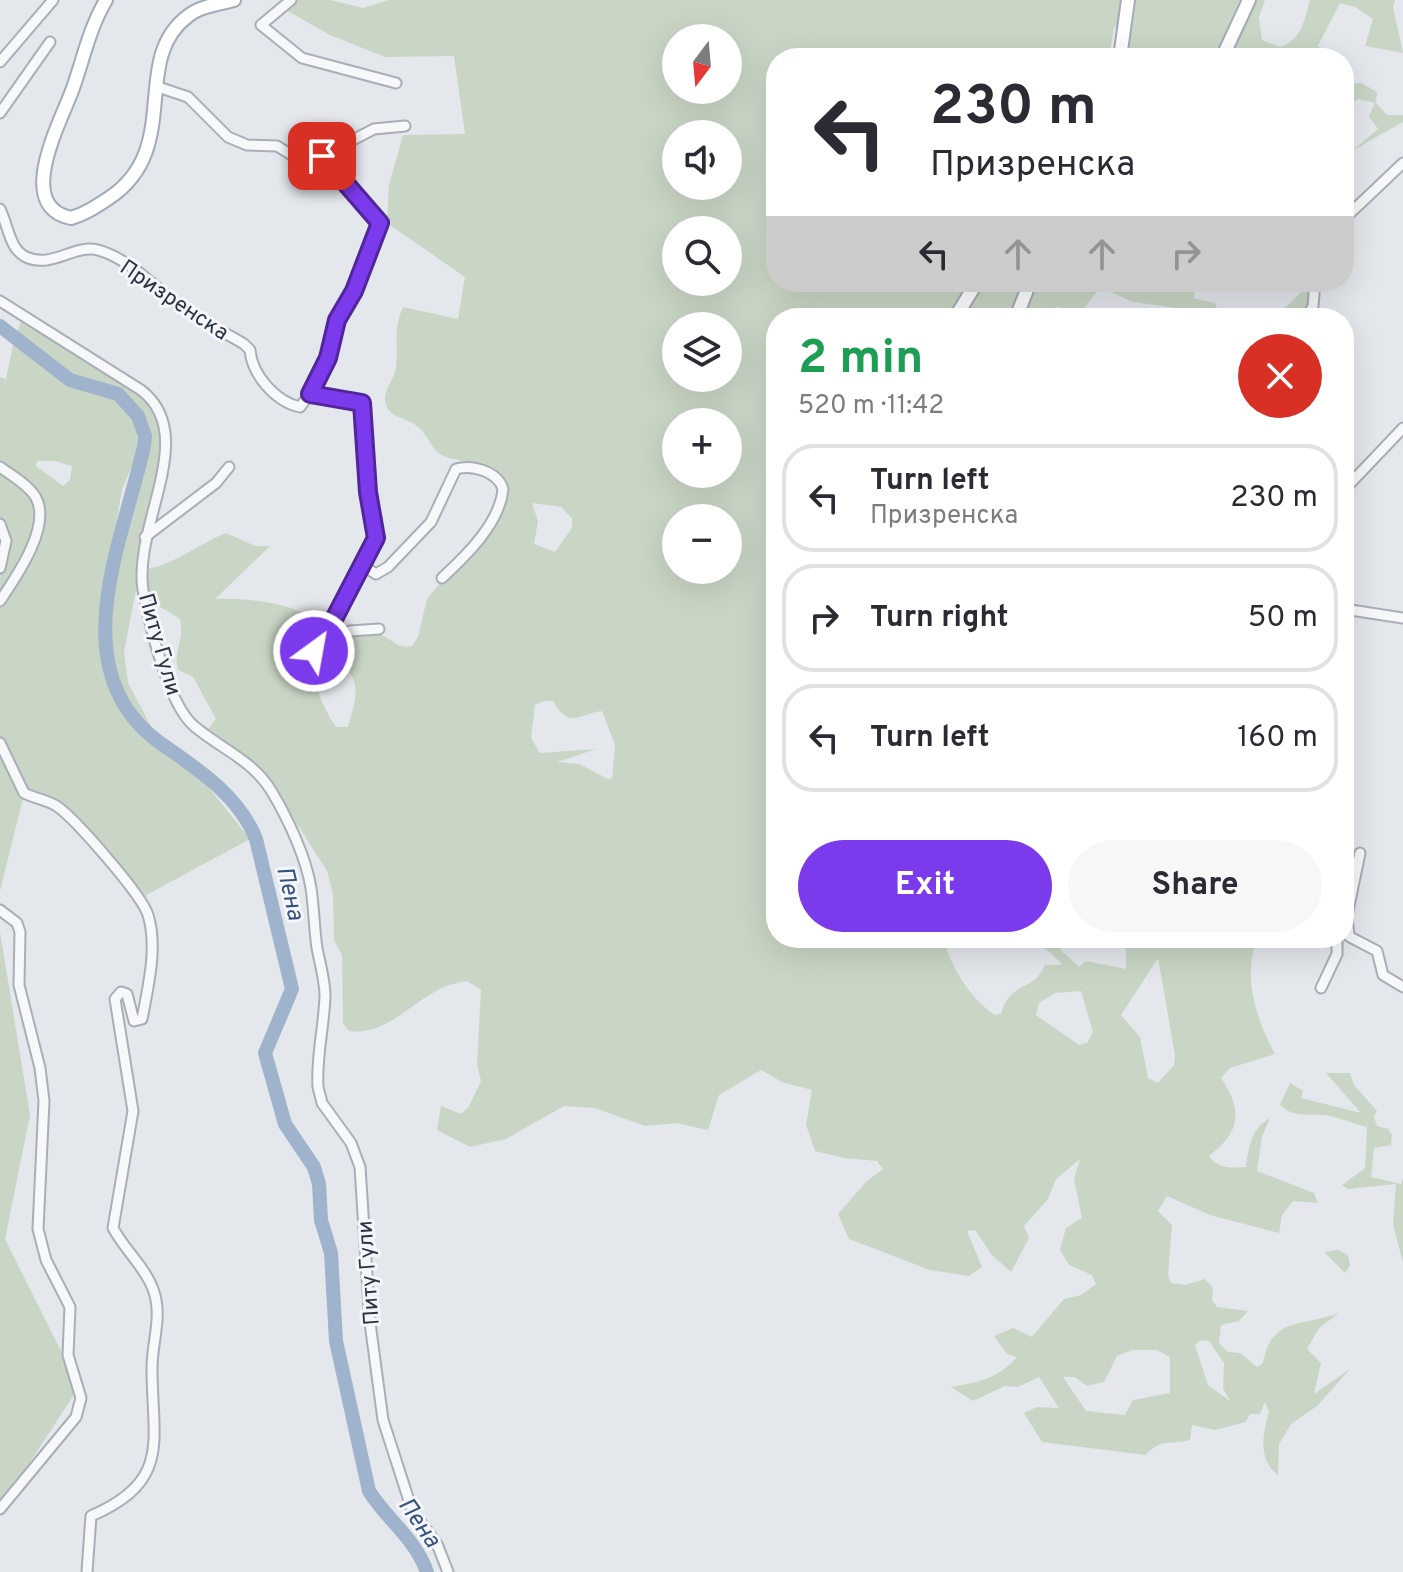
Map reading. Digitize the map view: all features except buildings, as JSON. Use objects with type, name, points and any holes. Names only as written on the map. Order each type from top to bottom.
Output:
[{"type":"main road","points":[[106,0],[86,41],[75,82],[48,150],[44,192],[53,212],[71,218],[80,216],[114,195],[134,176],[147,153],[161,50],[173,30],[190,14],[234,0]]},
{"type":"main road","points":[[1121,48],[1128,0]]},
{"type":"main road","points":[[1227,48],[1249,0]]},
{"type":"street","points":[[0,62],[53,0]]},
{"type":"street","points":[[291,0],[261,25],[288,49],[313,63],[396,83]]},
{"type":"street","points":[[0,113],[50,42]]},
{"type":"street","points":[[158,87],[188,97],[228,137],[240,143],[269,143],[298,159],[322,156],[354,136],[374,129],[405,126]]},
{"type":"street","points":[[310,394],[328,358],[337,320],[354,291],[380,223],[322,156]]},
{"type":"street","points":[[1354,210],[1403,163]]},
{"type":"street","name":"Призренска","points":[[0,209],[15,247],[27,258],[57,260],[85,249],[106,253],[149,280],[181,308],[244,344],[250,350],[251,362],[260,378],[288,404],[300,407],[310,394],[362,403],[368,492],[376,538],[334,619],[317,634],[314,651],[350,631],[379,629]]},
{"type":"street","name":"Питу Гули","points":[[0,301],[130,382],[158,407],[168,441],[145,537],[143,589],[180,707],[194,726],[243,758],[261,776],[281,809],[307,873],[324,988],[318,1087],[322,1103],[345,1131],[360,1167],[362,1237],[371,1290],[370,1323],[379,1400],[412,1510],[437,1544],[448,1572]]},
{"type":"street","points":[[1354,479],[1403,428]]},
{"type":"street","points":[[0,467],[33,493],[40,513],[35,534],[0,601]]},
{"type":"street","points":[[145,537],[216,483],[229,467]]},
{"type":"street","points":[[362,565],[376,574],[388,567],[438,512],[456,469],[470,467],[495,476],[503,489],[498,510],[463,557],[442,578]]},
{"type":"street","points":[[0,524],[6,541],[0,568]]},
{"type":"street","points":[[1354,611],[1403,618]]},
{"type":"street","points":[[0,743],[24,793],[53,804],[68,815],[139,899],[150,924],[149,979],[142,1019],[134,1021],[129,1014],[127,994],[121,992],[115,999],[133,1111],[113,1228],[153,1287],[157,1307],[152,1365],[153,1454],[146,1477],[130,1493],[91,1516],[87,1572]]},
{"type":"street","points":[[1354,882],[1360,853]]},
{"type":"street","points":[[0,910],[17,923],[20,932],[19,985],[40,1068],[44,1101],[38,1229],[46,1260],[70,1307],[68,1355],[81,1398],[76,1417],[0,1509]]},
{"type":"street","points":[[1354,938],[1377,951],[1383,975],[1403,987]]},
{"type":"street","points":[[1321,988],[1337,948]]},
{"type":"green space","points":[[293,0],[330,0],[363,8],[388,0],[1123,0],[1121,27],[1114,27],[1111,48],[766,48],[766,292],[965,292],[955,308],[766,308],[766,948],[947,948],[963,981],[978,1001],[995,1015],[1001,1014],[1010,996],[1034,980],[1045,965],[1063,965],[1043,948],[1060,948],[1079,967],[1086,961],[1126,969],[1124,948],[1254,948],[1251,967],[1253,998],[1275,1054],[1230,1068],[1221,1078],[1233,1101],[1235,1120],[1227,1138],[1209,1156],[1221,1165],[1246,1167],[1255,1133],[1270,1118],[1262,1136],[1257,1171],[1314,1193],[1318,1203],[1293,1201],[1282,1215],[1279,1233],[1210,1215],[1167,1196],[1158,1211],[1172,1225],[1168,1275],[1171,1283],[1185,1285],[1205,1279],[1213,1288],[1212,1300],[1217,1307],[1248,1311],[1239,1321],[1221,1325],[1219,1343],[1228,1352],[1240,1353],[1257,1367],[1263,1363],[1273,1337],[1281,1330],[1339,1313],[1319,1328],[1307,1349],[1321,1363],[1314,1394],[1350,1369],[1317,1406],[1291,1424],[1279,1444],[1278,1475],[1271,1469],[1264,1454],[1269,1412],[1265,1402],[1260,1414],[1250,1414],[1246,1422],[1215,1430],[1192,1425],[1190,1440],[1161,1444],[1146,1455],[1042,1442],[1024,1413],[1037,1407],[1059,1408],[1039,1377],[1018,1387],[1005,1386],[973,1401],[951,1387],[987,1378],[1017,1357],[1007,1354],[994,1336],[1013,1328],[1032,1337],[1064,1299],[1081,1295],[1096,1284],[1092,1275],[1069,1265],[1060,1250],[1066,1228],[1082,1218],[1074,1179],[1080,1159],[1056,1179],[1048,1199],[1024,1226],[1029,1238],[1011,1272],[992,1255],[975,1230],[967,1231],[982,1267],[969,1276],[930,1270],[849,1239],[838,1214],[867,1181],[883,1169],[877,1161],[815,1151],[806,1125],[812,1090],[782,1082],[761,1070],[719,1095],[708,1130],[676,1123],[645,1126],[595,1108],[564,1106],[506,1139],[470,1147],[437,1130],[441,1106],[461,1114],[468,1108],[481,1081],[477,1064],[481,990],[467,981],[447,986],[373,1029],[349,1031],[343,1023],[342,955],[334,940],[333,894],[327,871],[267,777],[253,761],[208,729],[216,719],[193,677],[178,670],[180,619],[153,602],[148,590],[147,569],[226,533],[255,546],[270,546],[215,599],[271,603],[299,612],[319,626],[313,652],[318,691],[336,727],[348,727],[355,685],[348,670],[330,653],[331,645],[353,635],[370,632],[402,646],[412,646],[418,637],[427,599],[503,506],[506,490],[504,479],[497,471],[440,454],[420,429],[386,407],[386,392],[395,371],[397,330],[403,307],[458,319],[465,277],[387,223],[389,185],[403,135],[465,134],[454,56],[385,57],[330,35],[286,10]],"holes":[[[532,503],[561,507],[572,518],[572,528],[555,552],[534,544],[538,521]],[[553,701],[570,718],[602,711],[615,745],[612,778],[608,779],[579,764],[557,762],[596,749],[540,753],[531,738],[535,705]],[[1158,958],[1175,1055],[1174,1065],[1158,1083],[1148,1078],[1140,1037],[1121,1015]],[[1081,991],[1093,1032],[1087,1043],[1079,1045],[1036,1015],[1039,1003],[1055,993]],[[1201,1340],[1209,1341],[1224,1363],[1223,1388],[1230,1401],[1208,1385],[1195,1345]],[[1132,1350],[1157,1350],[1170,1357],[1170,1393],[1133,1400],[1125,1415],[1086,1411],[1063,1377],[1075,1377],[1087,1386],[1104,1382],[1117,1356]]]},
{"type":"green space","points":[[1132,0],[1243,0],[1221,48],[1126,48]]},
{"type":"green space","points":[[1254,0],[1265,0],[1259,17],[1262,40],[1280,47],[1297,35],[1310,0],[1395,0],[1393,7],[1403,53],[1365,46],[1373,19],[1355,7],[1340,3],[1318,46],[1320,48],[1232,48]]},
{"type":"green space","points":[[1354,83],[1361,83],[1377,92],[1376,103],[1387,115],[1403,115],[1403,122],[1354,150],[1378,129],[1369,116],[1375,103],[1358,99],[1354,102]]},
{"type":"green space","points":[[975,292],[1020,292],[1014,308],[966,308]]},
{"type":"green space","points":[[1030,292],[1096,292],[1084,308],[1025,308]]},
{"type":"green space","points":[[1111,292],[1195,292],[1193,298],[1214,303],[1217,308],[1176,308],[1133,302]]},
{"type":"green space","points":[[1301,292],[1314,292],[1313,308],[1285,308]]},
{"type":"green space","points":[[24,313],[141,390],[167,429],[124,652],[128,683],[160,743],[128,714],[112,684],[105,652],[109,582],[145,436],[138,416],[118,394],[70,380],[16,336]]},
{"type":"green space","points":[[14,340],[70,384],[110,396],[125,404],[134,415],[138,426],[136,457],[122,489],[99,626],[108,684],[131,723],[197,773],[250,839],[139,899],[68,815],[24,794],[0,891],[0,377],[6,379]],"holes":[[[37,461],[55,461],[72,466],[70,480],[63,486],[36,466]]]},
{"type":"green space","points":[[0,932],[30,1115],[5,1239],[79,1387],[0,1508]]},
{"type":"green space","points":[[1326,1073],[1350,1073],[1354,1085],[1377,1111],[1374,1117],[1377,1126],[1388,1129],[1392,1135],[1391,1145],[1374,1148],[1371,1177],[1401,1184],[1403,1178],[1403,1262],[1393,1225],[1396,1184],[1348,1189],[1342,1185],[1365,1168],[1367,1127],[1330,1116],[1298,1114],[1280,1105],[1290,1083],[1303,1091],[1301,1098],[1361,1113]]},
{"type":"green space","points":[[1338,1250],[1348,1255],[1350,1266],[1345,1273],[1324,1252]]},
{"type":"waterway","name":"Пена","points":[[0,326],[70,380],[118,394],[138,416],[145,436],[113,564],[107,604],[106,644],[113,681],[131,715],[163,745],[217,785],[239,810],[256,839],[292,989],[265,1053],[285,1124],[314,1167],[319,1184],[321,1220],[331,1253],[336,1341],[369,1491],[408,1539],[427,1572]]},
{"type":"route","points":[[314,651],[317,634],[334,619],[351,581],[371,552],[376,538],[368,492],[368,452],[362,403],[310,394],[328,358],[337,320],[354,291],[380,223],[353,196],[322,156]]}]
